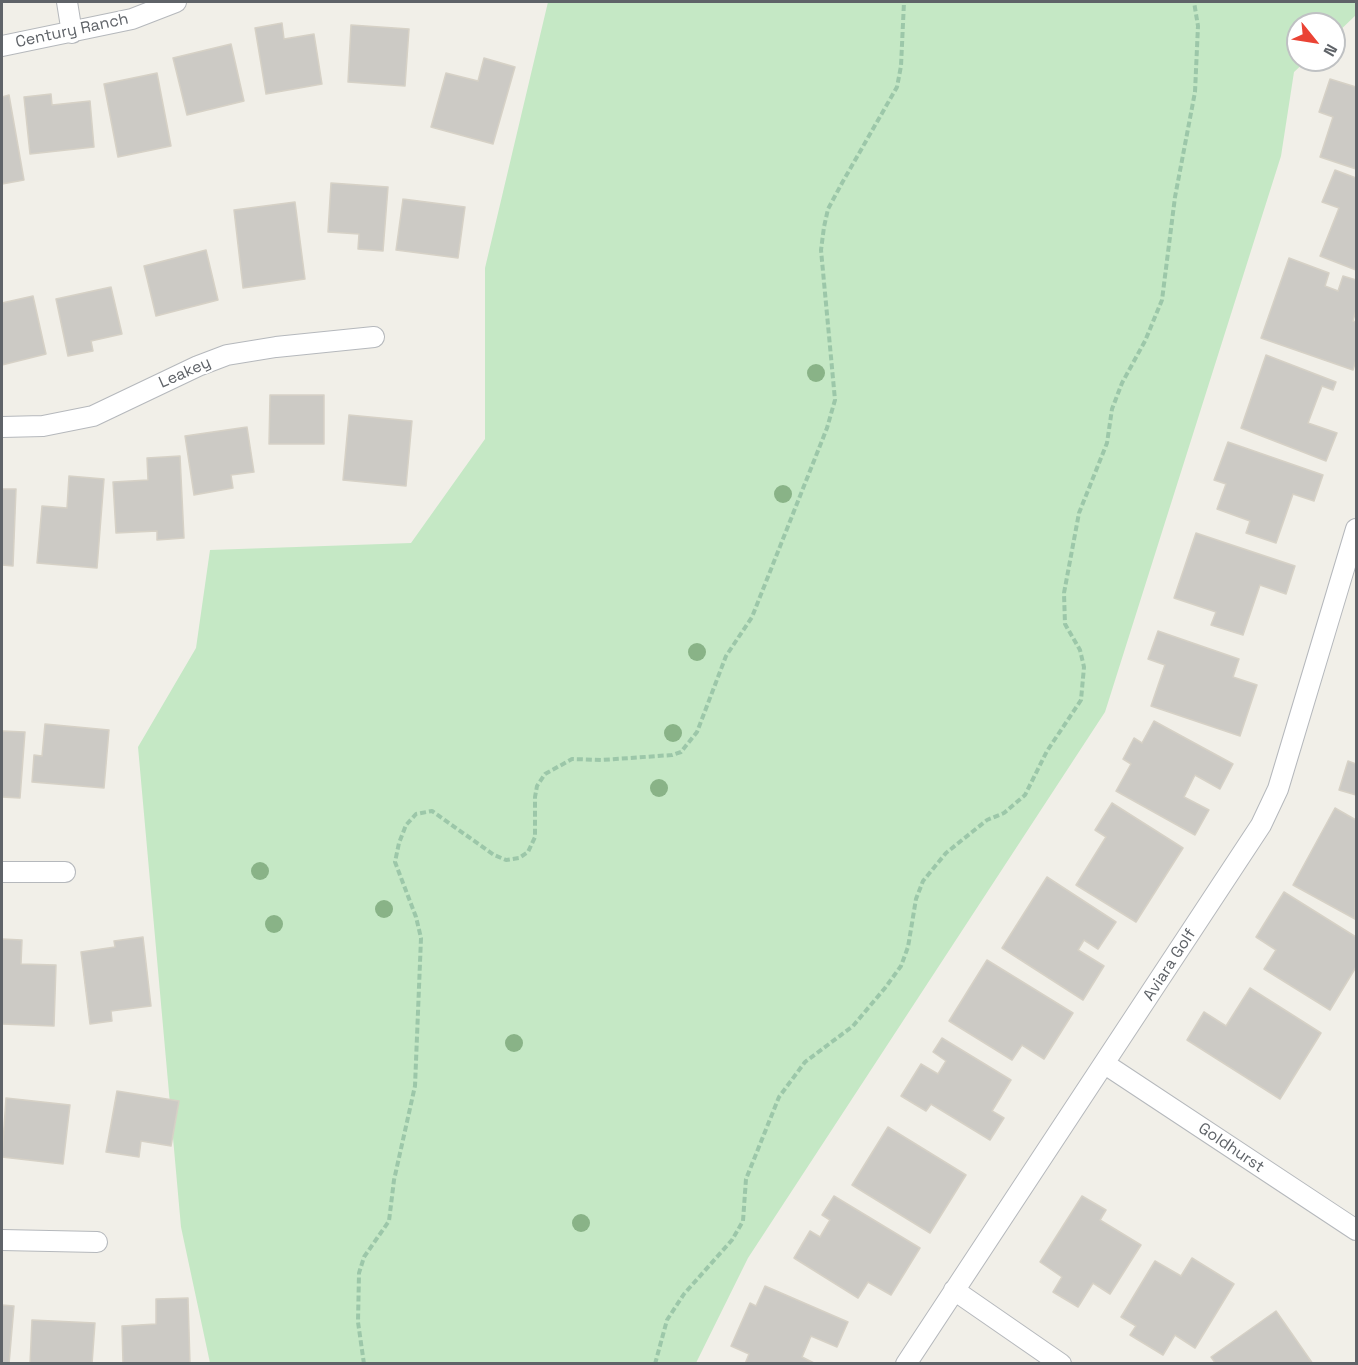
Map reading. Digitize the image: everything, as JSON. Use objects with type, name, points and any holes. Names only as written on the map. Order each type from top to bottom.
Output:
[{"type":"street","points":[[67,2],[72,33]]},
{"type":"street","name":"Century Ranch","points":[[2,46],[132,19],[176,2]]},
{"type":"street","name":"Leakey","points":[[2,427],[43,426],[93,416],[198,366],[227,355],[276,347],[374,337]]},
{"type":"street","name":"Aviara Golf","points":[[906,1364],[1266,816],[1278,789],[1356,529]]},
{"type":"street","points":[[2,872],[65,872]]},
{"type":"street","name":"Goldhurst","points":[[1105,1064],[1356,1230]]},
{"type":"street","points":[[2,1240],[97,1242]]},
{"type":"street","points":[[954,1290],[1061,1364]]},
{"type":"path","points":[[364,1364],[358,1322],[359,1273],[364,1257],[389,1221],[394,1180],[415,1086],[421,938],[417,917],[395,862],[406,825],[416,814],[432,811],[494,855],[506,860],[519,858],[528,852],[535,837],[535,797],[537,786],[545,774],[572,759],[602,760],[681,752],[697,732],[726,656],[752,617],[835,400],[820,250],[828,209],[897,87],[901,66],[904,2]]},
{"type":"path","points":[[655,1364],[667,1320],[684,1294],[732,1240],[743,1221],[746,1179],[778,1097],[805,1062],[835,1041],[871,1007],[901,966],[908,947],[916,899],[923,881],[946,853],[987,820],[1004,813],[1025,795],[1047,750],[1081,700],[1084,666],[1080,650],[1065,624],[1064,593],[1079,513],[1107,443],[1112,409],[1162,300],[1175,197],[1195,92],[1198,26],[1194,2]]},
{"type":"green space","points":[[548,2],[1356,2],[1356,15],[1346,25],[1346,12],[1286,12],[1286,72],[1294,72],[1281,156],[1105,712],[748,1258],[696,1363],[210,1363],[181,1227],[138,747],[196,648],[210,550],[411,543],[485,439],[485,268]]},
{"type":"building","points":[[282,23],[284,39],[314,34],[322,84],[266,94],[255,28]]},
{"type":"building","points":[[351,25],[409,29],[405,86],[348,82]]},
{"type":"building","points":[[231,44],[244,101],[187,115],[173,58]]},
{"type":"building","points":[[484,58],[515,67],[493,144],[431,127],[446,73],[478,81]]},
{"type":"building","points":[[157,73],[171,146],[118,157],[104,84]]},
{"type":"building","points":[[1330,79],[1356,87],[1356,169],[1320,157],[1333,117],[1319,112]]},
{"type":"building","points":[[51,94],[52,105],[90,101],[94,147],[30,154],[24,97]]},
{"type":"building","points":[[9,95],[24,180],[2,184],[2,97]]},
{"type":"building","points":[[1335,170],[1356,178],[1356,270],[1320,256],[1339,208],[1322,202]]},
{"type":"building","points":[[331,183],[388,187],[383,251],[358,249],[359,234],[328,232]]},
{"type":"building","points":[[403,199],[465,207],[458,258],[396,250]]},
{"type":"building","points":[[295,202],[305,279],[243,288],[234,210]]},
{"type":"building","points":[[206,250],[218,300],[156,316],[144,266]]},
{"type":"building","points":[[1289,258],[1329,273],[1325,286],[1338,291],[1343,276],[1356,280],[1356,310],[1353,321],[1356,322],[1356,360],[1353,370],[1261,338]]},
{"type":"building","points":[[111,287],[122,334],[91,341],[93,351],[68,356],[56,299]]},
{"type":"building","points":[[33,296],[46,354],[2,365],[2,303]]},
{"type":"building","points":[[1266,355],[1336,382],[1333,390],[1322,386],[1308,423],[1337,433],[1326,461],[1241,428]]},
{"type":"building","points":[[270,395],[324,395],[324,444],[269,444]]},
{"type":"building","points":[[349,415],[412,421],[406,486],[343,480]]},
{"type":"building","points":[[247,427],[254,472],[231,475],[233,488],[194,495],[185,436]]},
{"type":"building","points":[[1228,442],[1323,475],[1314,501],[1293,494],[1276,543],[1246,533],[1250,521],[1217,509],[1226,484],[1214,480]]},
{"type":"building","points":[[180,456],[184,538],[157,540],[157,531],[116,533],[113,482],[148,480],[147,458]]},
{"type":"building","points":[[69,476],[104,479],[97,568],[37,563],[42,506],[67,508]]},
{"type":"building","points":[[2,489],[16,489],[13,566],[2,565]]},
{"type":"building","points":[[1196,533],[1295,566],[1286,594],[1260,585],[1243,635],[1211,625],[1216,612],[1174,598]]},
{"type":"building","points":[[1158,631],[1239,659],[1233,677],[1257,685],[1240,736],[1151,706],[1165,665],[1148,659]]},
{"type":"building","points":[[1154,721],[1233,764],[1220,789],[1195,775],[1184,797],[1209,810],[1195,835],[1116,791],[1131,764],[1123,759],[1134,738],[1142,743]]},
{"type":"building","points":[[45,724],[109,730],[104,788],[32,782],[34,755],[42,756]]},
{"type":"building","points":[[2,731],[25,732],[20,798],[2,797]]},
{"type":"building","points":[[1348,761],[1356,764],[1356,795],[1339,790]]},
{"type":"building","points":[[1112,803],[1183,848],[1136,922],[1076,885],[1106,837],[1095,830]]},
{"type":"building","points":[[1335,808],[1356,820],[1355,919],[1293,885]]},
{"type":"building","points":[[1047,877],[1116,922],[1098,949],[1084,940],[1078,950],[1104,966],[1083,1000],[1002,948]]},
{"type":"building","points":[[1284,892],[1356,937],[1356,967],[1330,1010],[1264,969],[1276,950],[1256,937]]},
{"type":"building","points":[[143,937],[151,1006],[111,1011],[112,1021],[90,1024],[81,952],[115,947],[114,941]]},
{"type":"building","points":[[2,939],[22,940],[21,964],[56,965],[54,1026],[2,1024]]},
{"type":"building","points":[[987,960],[1073,1013],[1044,1059],[1022,1045],[1012,1060],[949,1021]]},
{"type":"building","points":[[1250,988],[1321,1033],[1280,1099],[1187,1040],[1204,1012],[1226,1026]]},
{"type":"building","points":[[942,1038],[1011,1080],[992,1111],[1004,1118],[990,1140],[931,1104],[926,1111],[901,1096],[921,1064],[938,1074],[946,1061],[933,1052]]},
{"type":"building","points":[[117,1091],[179,1101],[171,1146],[141,1141],[139,1157],[106,1152]]},
{"type":"building","points":[[6,1098],[70,1105],[63,1164],[2,1157]]},
{"type":"building","points":[[888,1127],[966,1175],[930,1233],[852,1185]]},
{"type":"building","points":[[834,1196],[920,1248],[891,1295],[868,1282],[858,1298],[794,1258],[810,1231],[820,1237],[830,1220],[822,1215]]},
{"type":"building","points":[[1082,1196],[1106,1210],[1100,1220],[1141,1245],[1110,1294],[1093,1283],[1078,1307],[1053,1292],[1062,1277],[1040,1262]]},
{"type":"building","points":[[1192,1258],[1234,1284],[1195,1348],[1175,1335],[1163,1355],[1130,1335],[1136,1326],[1121,1317],[1155,1261],[1181,1276]]},
{"type":"building","points":[[765,1286],[848,1322],[837,1347],[811,1336],[802,1357],[816,1364],[745,1364],[749,1354],[731,1346],[750,1303],[756,1306]]},
{"type":"building","points":[[188,1298],[190,1364],[123,1364],[122,1326],[156,1324],[156,1299]]},
{"type":"building","points":[[2,1305],[14,1306],[9,1364],[2,1364]]},
{"type":"building","points":[[1276,1311],[1313,1364],[1216,1364],[1211,1357]]},
{"type":"building","points":[[32,1320],[95,1323],[92,1364],[30,1364]]}]
